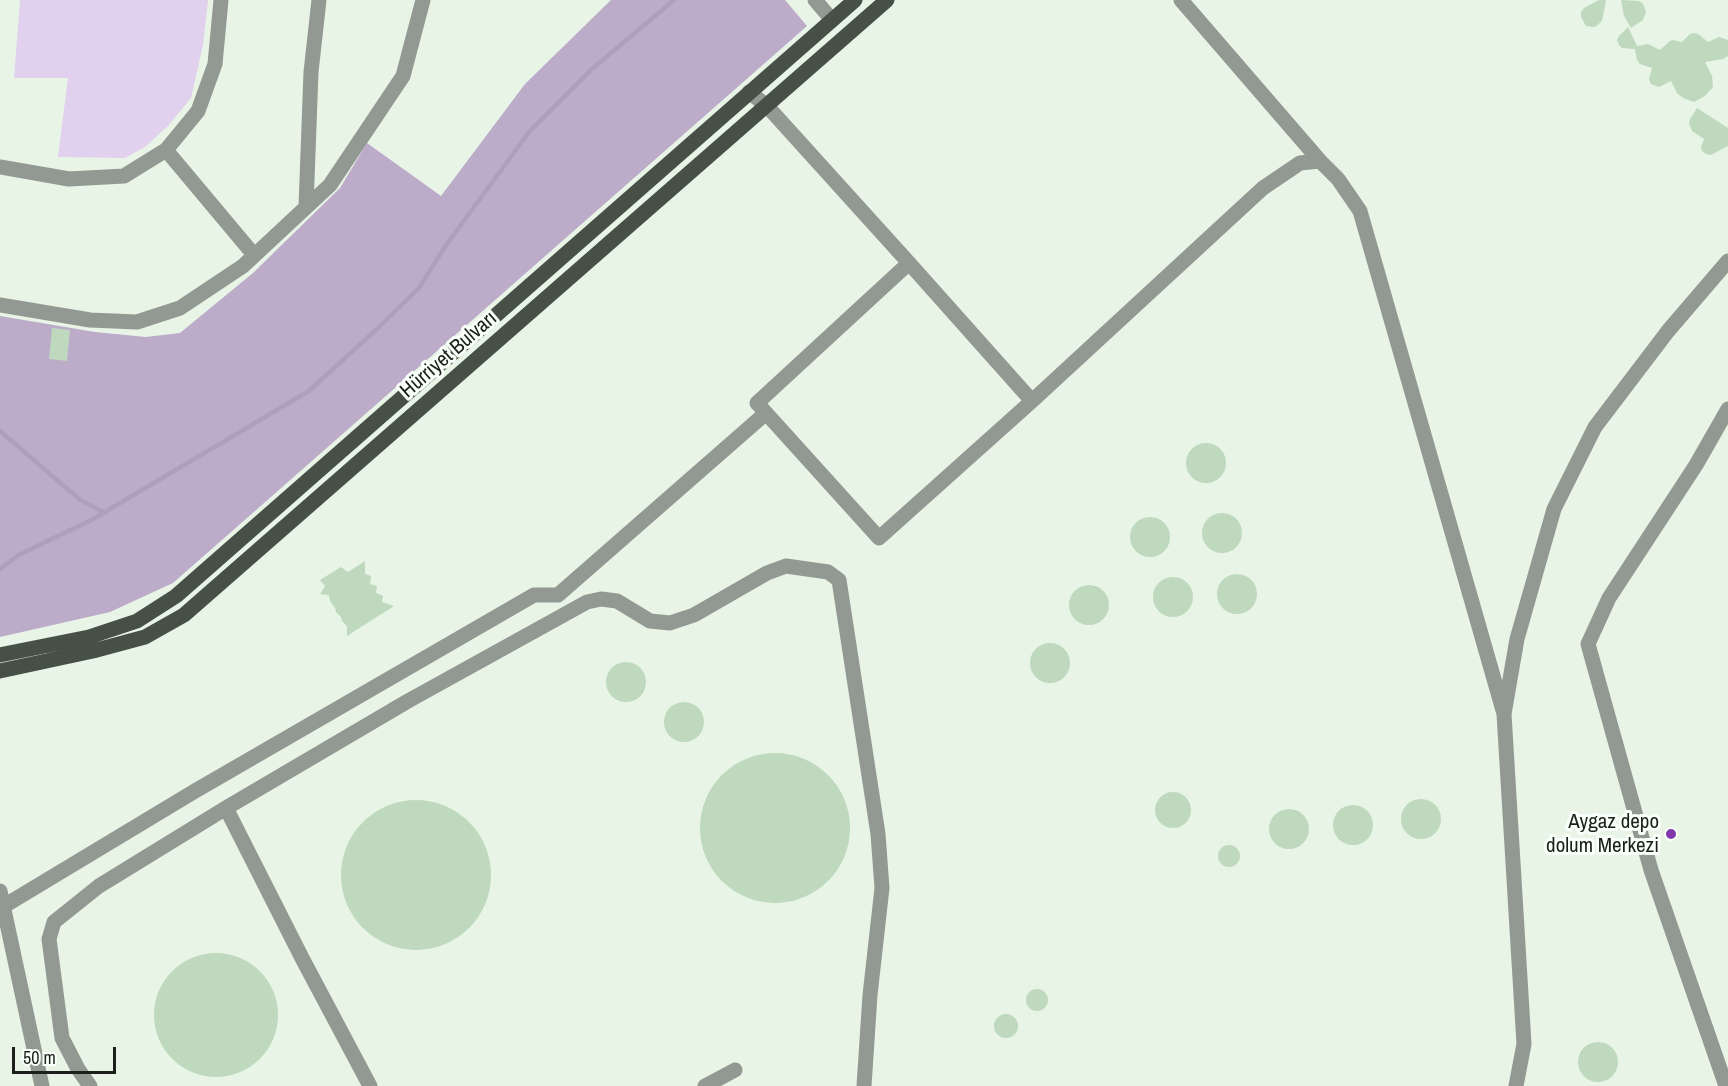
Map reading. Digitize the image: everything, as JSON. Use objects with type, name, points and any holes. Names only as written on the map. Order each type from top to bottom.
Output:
[{"type":"main road","name":"Hürriyet Bulvarı","points":[[0,655],[89,637],[118,628],[137,621],[176,596],[855,0]]},
{"type":"main road","name":"Hürriyet Bulvarı","points":[[0,671],[145,638],[184,615],[887,0]]},
{"type":"street","points":[[0,167],[69,179],[124,176],[166,150],[198,111],[215,64],[221,0]]},
{"type":"street","points":[[306,207],[311,72],[319,0]]},
{"type":"street","points":[[0,305],[90,320],[137,322],[180,308],[243,266],[330,185],[403,76],[423,0]]},
{"type":"street","points":[[815,0],[832,20]]},
{"type":"street","points":[[1181,0],[1338,179],[1360,211],[1504,714],[1524,1044],[1516,1086]]},
{"type":"street","points":[[750,92],[766,106],[1032,401]]},
{"type":"street","points":[[166,150],[254,255]]},
{"type":"street","points":[[909,263],[757,403],[879,538],[1032,401],[1263,188],[1300,164],[1320,161]]},
{"type":"street","points":[[1504,714],[1517,639],[1554,509],[1595,427],[1668,331],[1728,261]]},
{"type":"street","points":[[1726,1086],[1651,870],[1588,644],[1609,598],[1696,465],[1728,409]]},
{"type":"street","points":[[4,906],[195,791],[534,595],[558,595],[766,413]]},
{"type":"street","points":[[90,1086],[62,1038],[49,939],[54,922],[99,886],[225,808],[408,701],[587,602],[601,599],[617,601],[651,621],[670,623],[694,615],[767,573],[786,566],[828,572],[839,580],[878,834],[882,888],[870,995],[864,1086]]},
{"type":"street","points":[[225,808],[370,1086]]},
{"type":"street","points":[[0,891],[42,1086]]},
{"type":"street","points":[[705,1086],[735,1070]]},
{"type":"shaded area","points":[[20,0],[208,0],[203,45],[191,98],[168,126],[145,147],[125,158],[58,157],[68,78],[14,78]]},
{"type":"shaded area","points":[[611,0],[785,0],[807,26],[173,583],[110,612],[0,637],[0,316],[95,332],[146,337],[180,333],[253,273],[340,188],[367,143],[441,196],[525,84]]},
{"type":"building","points":[[1599,0],[1606,0],[1602,21],[1595,27],[1586,26],[1581,12]]},
{"type":"building","points":[[1621,0],[1639,1],[1646,12],[1643,20],[1631,28],[1624,16]]},
{"type":"building","points":[[1628,27],[1637,46],[1648,44],[1660,50],[1670,41],[1682,42],[1694,33],[1708,42],[1719,37],[1728,40],[1728,56],[1705,62],[1712,76],[1713,87],[1705,96],[1694,102],[1677,93],[1671,81],[1659,87],[1651,84],[1649,79],[1652,68],[1640,64],[1635,49],[1622,48],[1619,45],[1617,40],[1619,36]]},
{"type":"building","points":[[1697,108],[1728,128],[1728,146],[1711,155],[1702,151],[1704,139],[1692,131],[1689,123]]},
{"type":"building","points":[[52,328],[70,330],[67,361],[49,359]]},
{"type":"building","points":[[1206,443],[1220,449],[1226,463],[1220,477],[1206,483],[1192,477],[1186,463],[1192,449]]},
{"type":"building","points":[[1222,513],[1236,519],[1242,533],[1236,547],[1222,553],[1208,547],[1202,533],[1208,519]]},
{"type":"building","points":[[1150,517],[1164,523],[1170,537],[1164,551],[1150,557],[1136,551],[1130,537],[1136,523]]},
{"type":"building","points":[[365,561],[365,574],[371,576],[370,584],[377,586],[376,593],[383,596],[382,602],[394,606],[347,636],[347,626],[336,612],[329,595],[320,594],[325,586],[320,580],[341,567],[348,572]]},
{"type":"building","points":[[1237,574],[1251,580],[1257,594],[1251,608],[1237,614],[1223,608],[1217,594],[1223,580]]},
{"type":"building","points":[[1173,577],[1187,583],[1193,597],[1187,611],[1173,617],[1159,611],[1153,597],[1159,583]]},
{"type":"building","points":[[1089,585],[1103,591],[1109,605],[1103,619],[1089,625],[1075,619],[1069,605],[1075,591]]},
{"type":"building","points":[[1050,643],[1064,649],[1070,663],[1064,677],[1050,683],[1036,677],[1030,663],[1036,649]]},
{"type":"building","points":[[626,662],[634,663],[640,668],[645,674],[645,690],[640,696],[634,701],[626,702],[618,701],[612,696],[607,690],[606,682],[607,674],[612,668],[618,663]]},
{"type":"building","points":[[684,702],[692,703],[698,708],[703,714],[703,730],[698,736],[692,741],[684,742],[676,741],[670,736],[665,730],[664,722],[665,714],[670,708],[676,703]]},
{"type":"building","points":[[775,753],[804,759],[828,775],[844,799],[850,828],[844,857],[828,881],[804,897],[775,903],[746,897],[722,881],[706,857],[700,828],[706,799],[722,775],[746,759]]},
{"type":"building","points":[[1173,792],[1185,798],[1191,810],[1185,822],[1173,828],[1161,822],[1155,810],[1161,798]]},
{"type":"building","points":[[1421,799],[1435,805],[1441,819],[1435,833],[1421,839],[1407,833],[1401,819],[1407,805]]},
{"type":"building","points":[[416,800],[445,806],[469,822],[485,846],[491,875],[485,904],[469,928],[445,944],[416,950],[387,944],[363,928],[347,904],[341,875],[347,846],[363,822],[387,806]]},
{"type":"building","points":[[1353,805],[1367,811],[1373,825],[1367,839],[1353,845],[1339,839],[1333,825],[1339,811]]},
{"type":"building","points":[[1289,809],[1303,815],[1309,829],[1303,843],[1289,849],[1275,843],[1269,829],[1275,815]]},
{"type":"building","points":[[1229,845],[1237,848],[1240,856],[1237,864],[1229,867],[1221,864],[1218,856],[1221,848]]},
{"type":"building","points":[[216,953],[240,958],[259,972],[273,991],[278,1015],[273,1039],[259,1058],[240,1072],[216,1077],[192,1072],[173,1058],[159,1039],[154,1015],[159,991],[173,972],[192,958]]},
{"type":"building","points":[[1037,989],[1045,992],[1048,1000],[1045,1008],[1037,1011],[1029,1008],[1026,1000],[1029,992]]},
{"type":"building","points":[[1001,1014],[1011,1014],[1018,1021],[1018,1031],[1011,1038],[1001,1038],[994,1031],[994,1021]]},
{"type":"building","points":[[1598,1042],[1612,1048],[1618,1062],[1612,1076],[1598,1082],[1584,1076],[1578,1062],[1584,1048]]},
{"type":"waterway","points":[[0,569],[19,555],[93,519],[309,391],[419,288],[446,245],[530,131],[592,69],[674,0]]},
{"type":"waterway","points":[[0,431],[79,499],[103,512]]},
{"type":"place","name":"Aygaz depo dolum Merkezi","points":[[1671,834]]}]
